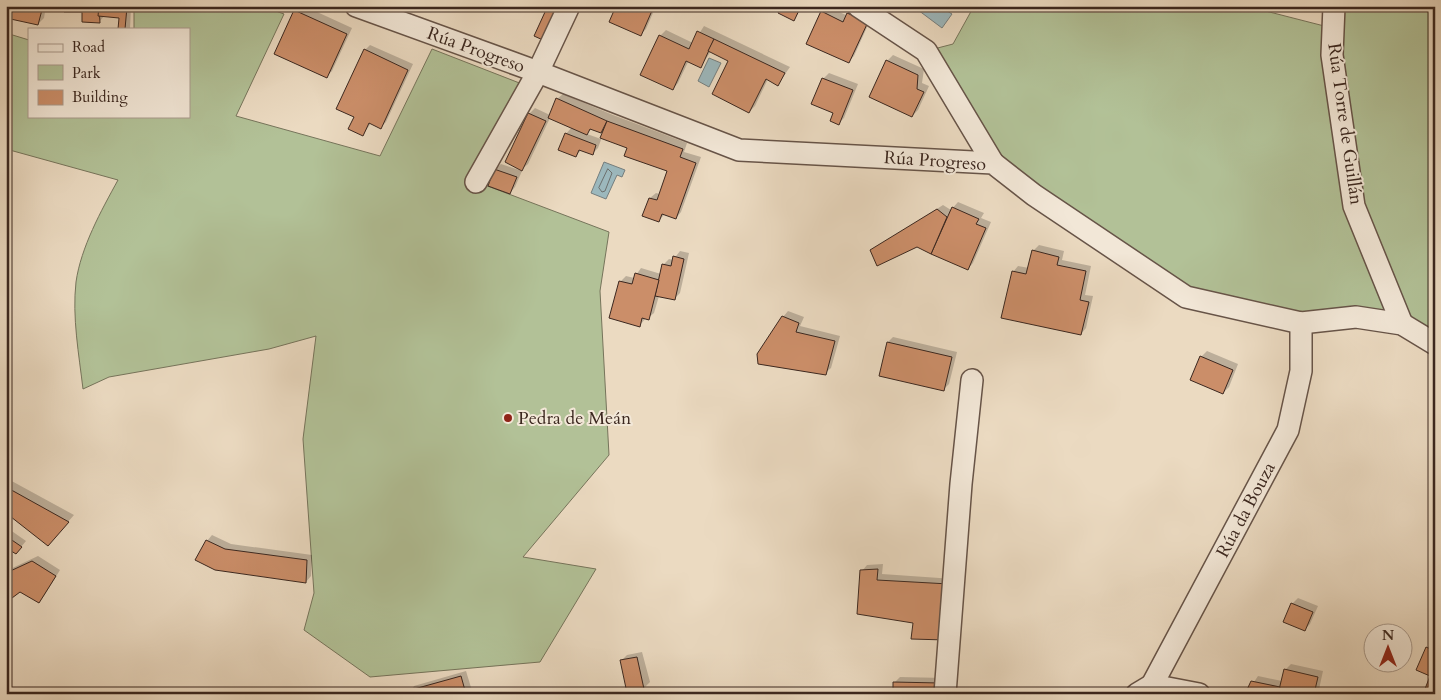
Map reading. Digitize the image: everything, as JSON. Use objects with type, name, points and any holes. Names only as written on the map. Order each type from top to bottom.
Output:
[{"type":"street","name":"Rúa Progreso","points":[[356,6],[538,72],[739,150],[993,163],[1034,195],[1186,297],[1302,323]]},
{"type":"street","name":"Rúa Progreso","points":[[476,182],[538,72],[569,6]]},
{"type":"street","points":[[858,6],[926,51],[993,163]]},
{"type":"street","name":"Rúa Torre de Guillán","points":[[1334,6],[1332,55],[1354,206],[1402,324]]},
{"type":"street","points":[[1302,323],[1356,316],[1402,324],[1435,344]]},
{"type":"street","name":"Rúa da Bouza","points":[[1199,694],[1144,690],[1288,430],[1301,371],[1302,323]]},
{"type":"street","points":[[945,694],[961,484],[972,380]]},
{"type":"green space","points":[[134,6],[262,6],[284,14],[236,116],[380,156],[432,49],[522,84],[477,182],[609,232],[600,291],[609,455],[523,557],[596,569],[540,662],[370,677],[304,630],[314,593],[303,439],[316,336],[269,349],[109,377],[83,389],[75,322],[76,282],[87,243],[118,180],[6,149],[6,33],[28,40],[28,118],[190,118],[190,28],[134,28]]},
{"type":"green space","points":[[974,6],[1246,6],[1332,28],[1333,6],[1435,6],[1435,340],[1402,324],[1301,323],[1186,297],[993,163],[926,51],[953,44]]},
{"type":"water","points":[[922,6],[939,6],[952,14],[942,28],[918,10]]},
{"type":"water","points":[[709,58],[721,63],[709,87],[698,81]]},
{"type":"water","points":[[604,162],[625,170],[622,177],[617,175],[606,199],[591,193]]},
{"type":"building","points":[[6,6],[43,6],[38,25],[6,18]]},
{"type":"building","points":[[64,6],[99,6],[100,23],[82,22],[82,12],[64,12]]},
{"type":"building","points":[[99,6],[127,7],[125,28],[118,28],[119,18],[98,16]]},
{"type":"building","points":[[540,6],[558,6],[543,40],[534,36],[545,12],[539,9]]},
{"type":"building","points":[[616,6],[654,6],[641,36],[609,22]]},
{"type":"building","points":[[781,6],[801,6],[794,21],[778,13]]},
{"type":"building","points":[[294,10],[347,34],[327,78],[274,54]]},
{"type":"building","points":[[821,11],[843,22],[847,13],[868,22],[849,63],[806,44]]},
{"type":"building","points":[[697,31],[714,39],[701,68],[686,61],[673,90],[640,75],[659,35],[689,49]]},
{"type":"building","points":[[714,39],[785,73],[778,86],[766,79],[749,113],[712,94],[728,61],[708,51]]},
{"type":"building","points":[[364,49],[408,70],[381,129],[369,123],[363,136],[348,129],[354,117],[336,109]]},
{"type":"building","points":[[886,60],[918,75],[917,89],[924,92],[912,117],[869,97]]},
{"type":"building","points":[[822,78],[853,90],[839,125],[830,121],[833,113],[811,104]]},
{"type":"building","points":[[556,98],[607,121],[601,133],[590,129],[587,135],[548,118]]},
{"type":"building","points":[[528,113],[546,121],[522,171],[505,162]]},
{"type":"building","points":[[607,121],[683,149],[680,157],[696,163],[676,219],[662,214],[659,222],[642,216],[649,198],[657,200],[667,171],[624,156],[627,148],[600,138]]},
{"type":"building","points":[[565,133],[596,145],[593,155],[579,150],[576,157],[558,150]]},
{"type":"building","points":[[494,169],[517,177],[510,194],[488,186]]},
{"type":"building","points":[[952,207],[979,219],[976,224],[986,228],[968,270],[931,254]]},
{"type":"building","points":[[937,209],[947,217],[931,254],[917,247],[877,266],[870,250]]},
{"type":"building","points":[[1032,250],[1059,257],[1057,265],[1086,271],[1080,300],[1089,302],[1081,335],[1001,318],[1012,271],[1026,274]]},
{"type":"building","points":[[673,256],[684,259],[675,300],[655,296],[662,264],[671,266]]},
{"type":"building","points":[[635,273],[659,280],[649,320],[642,318],[640,327],[609,318],[619,281],[632,284]]},
{"type":"building","points":[[782,316],[799,323],[796,332],[835,341],[826,375],[758,364],[757,354]]},
{"type":"building","points":[[887,342],[952,357],[944,391],[879,376]]},
{"type":"building","points":[[1200,356],[1233,370],[1223,394],[1190,380]]},
{"type":"building","points":[[6,487],[69,522],[48,546],[6,513]]},
{"type":"building","points":[[6,536],[22,547],[16,554],[8,549],[6,552]]},
{"type":"building","points":[[206,540],[225,549],[307,560],[306,583],[215,570],[195,560]]},
{"type":"building","points":[[32,561],[56,576],[39,603],[20,592],[8,601],[6,573]]},
{"type":"building","points":[[878,569],[877,580],[949,584],[946,640],[911,639],[913,623],[857,614],[860,570]]},
{"type":"building","points":[[1291,603],[1313,612],[1305,631],[1283,622]]},
{"type":"building","points":[[1426,647],[1435,651],[1435,694],[1423,694],[1430,676],[1416,670]]},
{"type":"building","points":[[637,657],[644,689],[627,693],[620,660]]},
{"type":"building","points":[[1284,669],[1318,677],[1314,694],[1278,694]]},
{"type":"building","points":[[461,676],[466,694],[408,694],[407,691]]},
{"type":"building","points":[[1251,681],[1280,687],[1278,694],[1245,694]]},
{"type":"building","points":[[893,682],[940,683],[940,694],[893,694]]},
{"type":"place","name":"Pedra de Meán","points":[[508,418]]}]
